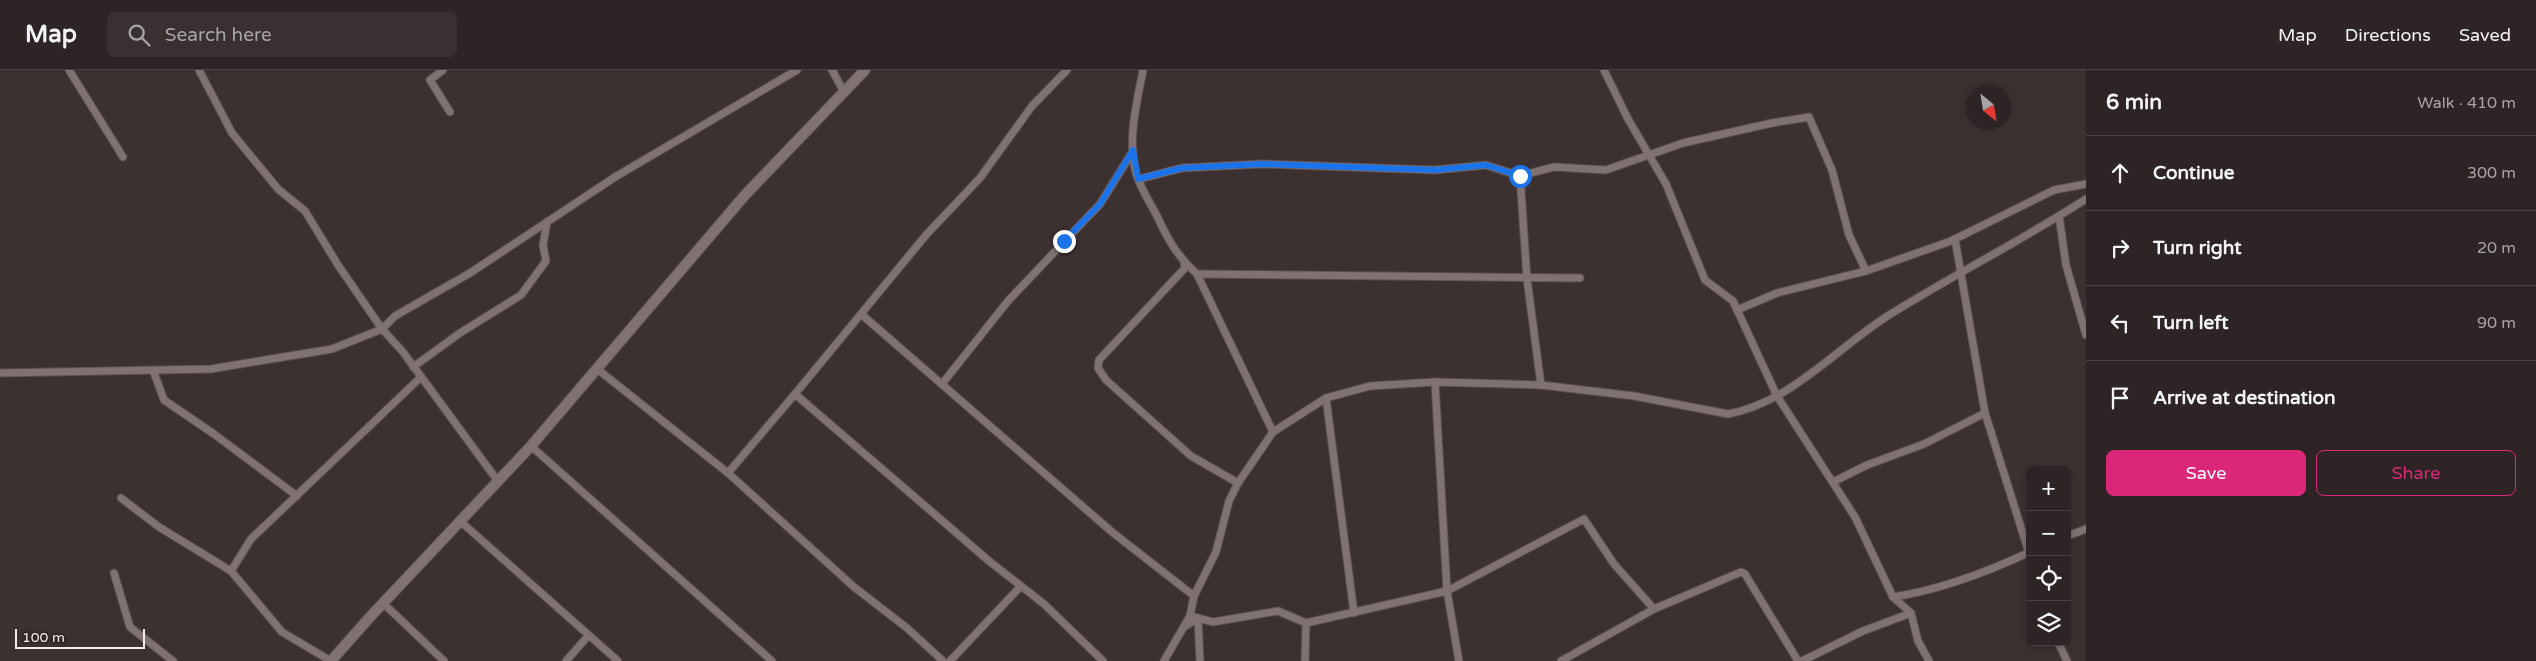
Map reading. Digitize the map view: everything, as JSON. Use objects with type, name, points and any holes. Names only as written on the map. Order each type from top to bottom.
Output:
[{"type":"street","points":[[69,70],[123,157]]},
{"type":"street","points":[[199,70],[232,133],[278,189],[305,211],[338,266],[382,329],[498,480]]},
{"type":"street","points":[[442,70],[430,80],[450,112]]},
{"type":"street","points":[[0,373],[211,369],[332,349],[382,329],[395,316],[470,273],[616,177],[798,70]]},
{"type":"street","points":[[832,70],[844,92]]},
{"type":"street","points":[[121,498],[159,527],[231,571],[282,632],[331,661],[531,446],[745,195],[865,70]]},
{"type":"street","points":[[728,473],[926,235],[980,178],[1032,106],[1067,70]]},
{"type":"street","points":[[1143,70],[1135,111],[1133,150],[1138,179],[1171,246],[1197,274],[1273,432]]},
{"type":"street","points":[[1604,70],[1666,184],[1705,280],[1733,301],[1778,396],[1855,516],[1893,597],[1911,613],[1918,641],[1929,661]]},
{"type":"street","points":[[1138,179],[1182,168],[1262,164],[1435,170],[1486,165],[1520,176],[1554,167],[1606,170],[1648,153],[1682,143],[1772,123],[1809,117],[1832,170],[1849,235],[1866,271]]},
{"type":"street","points":[[942,384],[1008,302],[1100,204],[1133,150]]},
{"type":"street","points":[[1520,176],[1527,279],[1541,385]]},
{"type":"street","points":[[1737,310],[1777,293],[1866,271],[1955,239],[2054,190],[2086,184]]},
{"type":"street","points":[[1164,661],[1190,616],[1194,596],[1216,552],[1229,501],[1238,483],[1273,432],[1326,398],[1370,386],[1435,382],[1541,385],[1634,396],[1728,414],[1778,396],[1885,318],[2086,199]]},
{"type":"street","points":[[2059,216],[2066,265],[2086,334]]},
{"type":"street","points":[[413,367],[460,333],[521,295],[546,261],[543,245],[547,222]]},
{"type":"street","points":[[1955,239],[1985,413],[2026,543]]},
{"type":"street","points":[[1184,262],[1185,268],[1099,360],[1098,368],[1106,380],[1192,456],[1238,483]]},
{"type":"street","points":[[1197,274],[1527,279],[1580,278]]},
{"type":"street","points":[[861,314],[1112,532],[1194,596]]},
{"type":"street","points":[[596,368],[728,473],[854,587],[907,628],[943,661]]},
{"type":"street","points":[[153,370],[164,400],[214,434],[297,496]]},
{"type":"street","points":[[231,571],[251,539],[421,378]]},
{"type":"street","points":[[1435,382],[1447,591],[1459,661]]},
{"type":"street","points":[[795,394],[989,561],[1044,604],[1103,661]]},
{"type":"street","points":[[1326,398],[1354,613]]},
{"type":"street","points":[[1833,482],[1867,464],[1924,444],[1985,413]]},
{"type":"street","points":[[531,446],[772,661]]},
{"type":"street","points":[[1190,616],[1212,622],[1278,611],[1306,623],[1447,591],[1584,518],[1614,564],[1654,610]]},
{"type":"street","points":[[460,522],[618,661]]},
{"type":"street","points":[[2071,535],[2086,529]]},
{"type":"street","points":[[1893,597],[1918,593],[1979,573],[2026,553]]},
{"type":"street","points":[[1561,661],[1654,610],[1741,572],[1746,574],[1798,661]]},
{"type":"street","points":[[114,573],[130,627],[173,661]]},
{"type":"street","points":[[950,661],[1021,586]]},
{"type":"street","points":[[383,603],[444,661]]},
{"type":"street","points":[[1802,661],[1863,631],[1911,613]]},
{"type":"street","points":[[1183,628],[1198,618]]},
{"type":"street","points":[[1198,618],[1200,661]]},
{"type":"street","points":[[1305,661],[1306,623]]},
{"type":"street","points":[[566,661],[588,636]]},
{"type":"street","points":[[2060,646],[2067,661]]},
{"type":"route","points":[[1064,241],[1100,204],[1133,150],[1138,179],[1182,168],[1262,164],[1435,170],[1486,165],[1520,176]]}]
